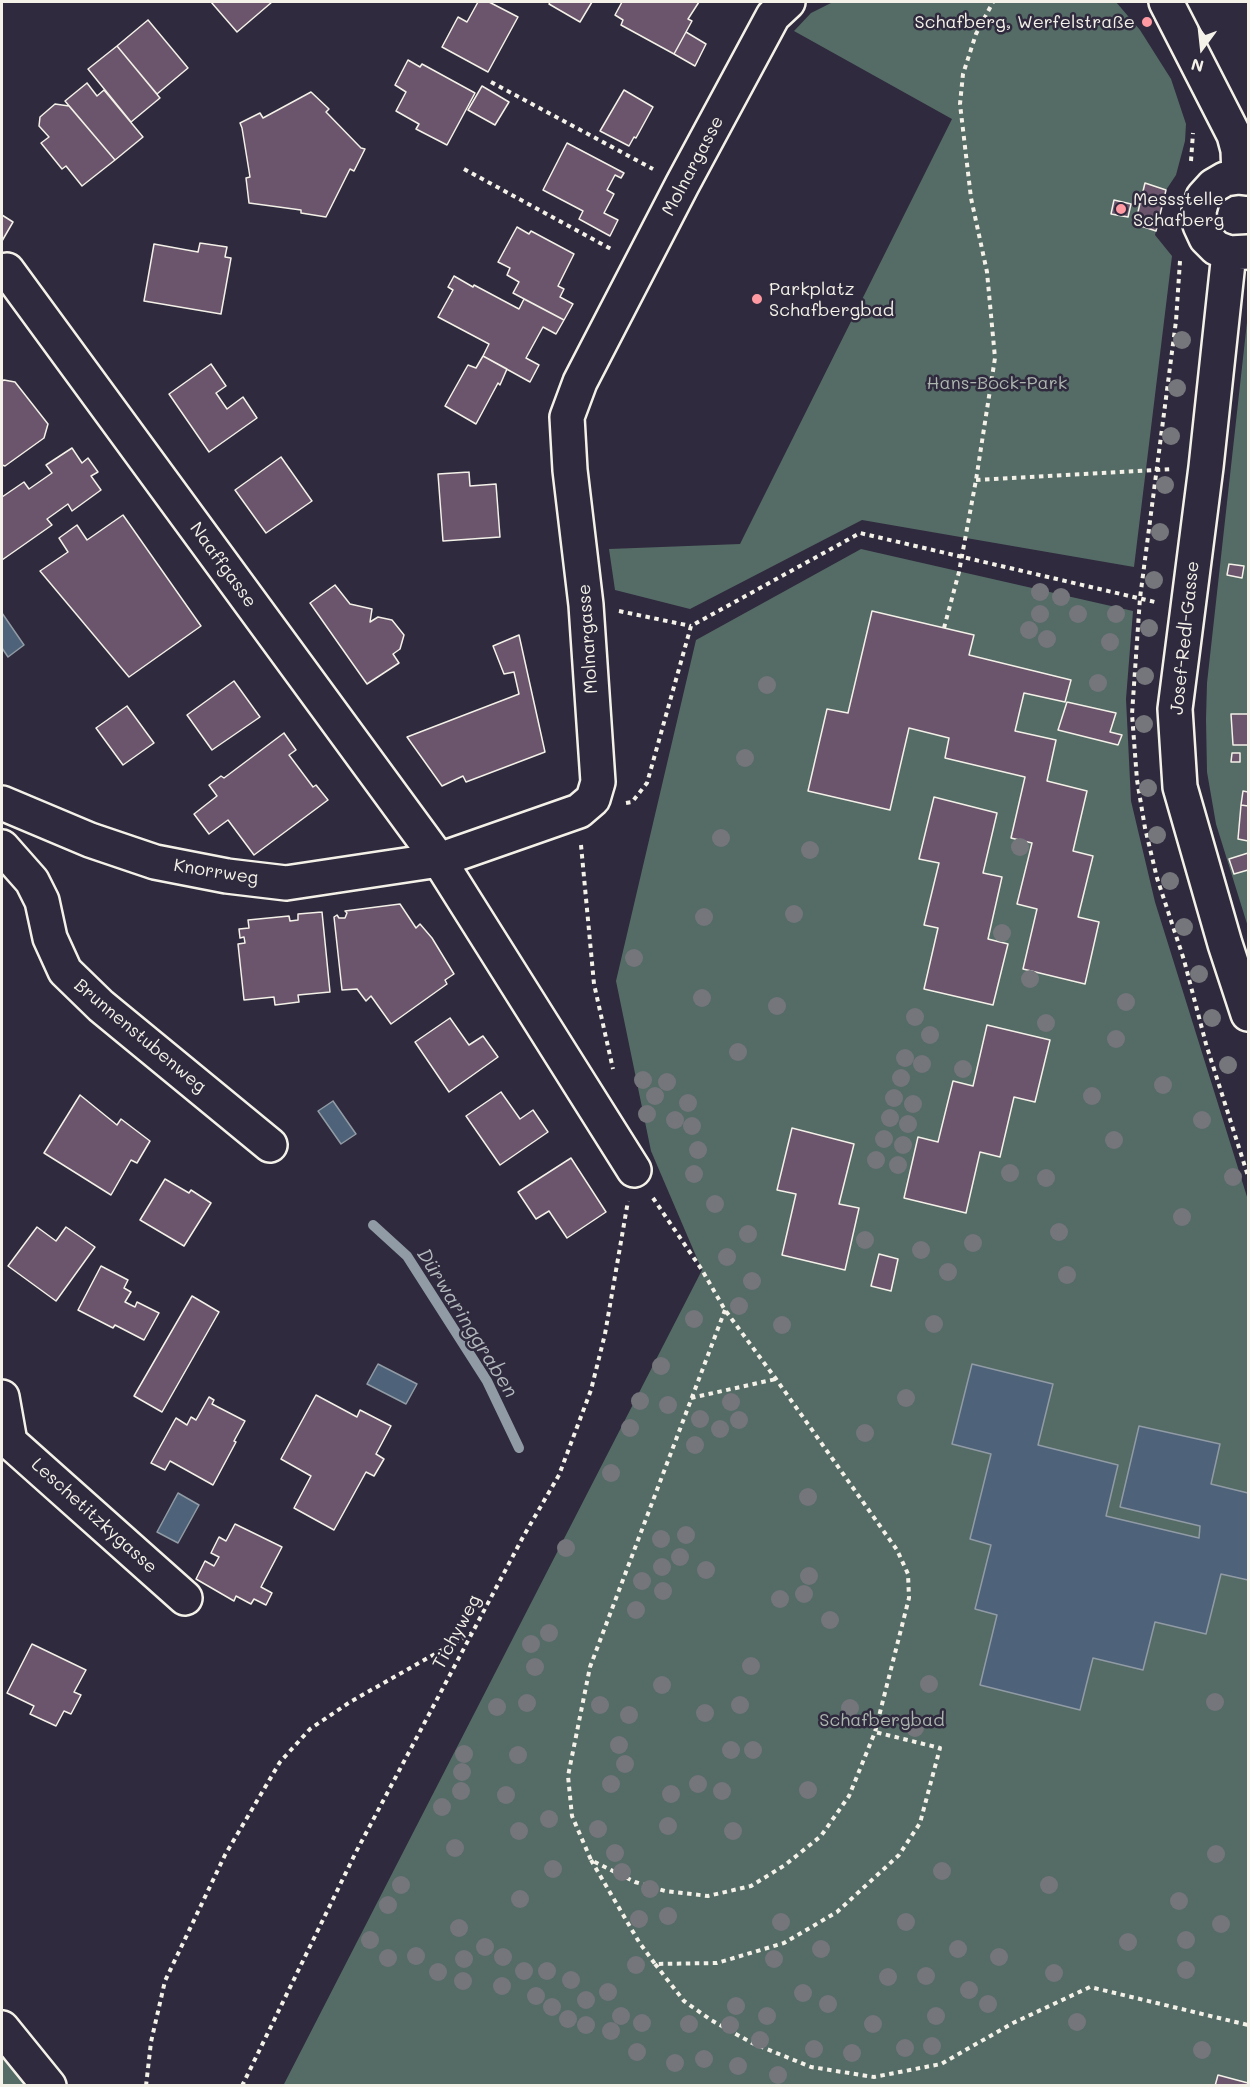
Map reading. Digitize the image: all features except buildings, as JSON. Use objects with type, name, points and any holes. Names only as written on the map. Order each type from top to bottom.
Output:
[{"type":"street","name":"Molnargasse","points":[[579,811],[593,799],[598,782],[586,605],[570,470],[567,417],[580,382],[682,185],[773,16],[788,2]]},
{"type":"street","points":[[1166,2],[1239,122],[1238,150],[1244,178]]},
{"type":"street","name":"Josef-Redl-Gasse","points":[[1244,178],[1225,179],[1213,186],[1203,197],[1199,211],[1200,225],[1206,238],[1216,248],[1239,253],[1206,467],[1175,710],[1180,787],[1225,944],[1248,1014]]},
{"type":"street","name":"Naaffgasse","points":[[7,270],[439,860]]},
{"type":"street","name":"Knorrweg","points":[[2,804],[90,840],[155,862],[227,876],[286,883],[439,860]]},
{"type":"street","points":[[579,811],[439,860],[634,1170]]},
{"type":"street","name":"Brunnenstubenweg","points":[[2,847],[32,881],[42,901],[50,938],[64,971],[101,1006],[270,1145]]},
{"type":"street","name":"Leschetitzkygasse","points":[[2,1397],[6,1442],[185,1598]]},
{"type":"street","points":[[2,2028],[49,2085]]},
{"type":"path","points":[[944,628],[962,557],[995,358],[987,272],[971,198],[960,104],[963,74],[976,34],[993,2]]},
{"type":"path","points":[[491,82],[682,185]]},
{"type":"path","points":[[464,169],[641,265]]},
{"type":"path","points":[[976,480],[1206,467]]},
{"type":"path","points":[[586,605],[692,626],[860,533],[1187,609]]},
{"type":"path","points":[[614,1077],[594,984],[579,811],[632,802],[648,783],[692,626]]},
{"type":"path","points":[[591,1860],[636,1882],[665,1891],[708,1896],[751,1886],[785,1865],[821,1836],[849,1796],[875,1732],[909,1598],[908,1574],[897,1550],[777,1379],[725,1310],[702,1270],[634,1170]]},
{"type":"path","name":"Tichyweg","points":[[242,2085],[356,1852],[523,1537],[559,1475],[591,1390],[605,1334],[634,1170]]},
{"type":"path","points":[[725,1310],[590,1667],[568,1776],[572,1816],[591,1860],[639,1942],[655,1964],[684,2001],[711,2020],[752,2043],[811,2067],[874,2077],[941,2064],[1013,2024],[1090,1987],[1248,2025]]},
{"type":"path","points":[[692,1398],[777,1379]]},
{"type":"path","points":[[146,2085],[151,2042],[165,1981],[225,1855],[280,1762],[310,1729],[350,1702],[472,1633]]},
{"type":"path","points":[[655,1964],[717,1964],[784,1943],[837,1912],[899,1855],[920,1822],[940,1748],[875,1732]]},
{"type":"green space","name":"Hans-Bock-Park","points":[[833,2],[1116,2],[1140,30],[1171,79],[1186,124],[1185,141],[1176,175],[1166,190],[1155,235],[1172,256],[1134,567],[862,520],[690,609],[615,590],[609,549],[740,544],[952,119],[794,31],[811,13]]},
{"type":"green space","points":[[1248,313],[1248,927],[1216,824],[1207,772],[1206,719],[1207,683]]},
{"type":"green space","name":"Schafbergbad","points":[[861,549],[1133,611],[1126,699],[1131,801],[1155,902],[1248,1200],[1248,2085],[283,2086],[702,1270],[651,1151],[616,981],[696,640]]},
{"type":"green space","points":[[2,2052],[33,2085],[2,2085]]},
{"type":"water","points":[[2,613],[24,645],[8,657],[2,648]]},
{"type":"water","points":[[333,1101],[356,1134],[341,1144],[318,1111]]},
{"type":"water","points":[[378,1364],[417,1384],[406,1404],[367,1384]]},
{"type":"water","points":[[972,1364],[1053,1384],[1038,1445],[1118,1465],[1106,1516],[1199,1538],[1200,1526],[1120,1507],[1139,1426],[1220,1444],[1211,1484],[1248,1493],[1248,1580],[1221,1574],[1206,1634],[1155,1622],[1143,1670],[1093,1658],[1080,1710],[980,1685],[997,1615],[975,1609],[991,1545],[970,1539],[991,1454],[952,1444]]},
{"type":"water","points":[[178,1493],[199,1505],[178,1543],[157,1532]]},
{"type":"waterway","name":"Dürwaringgraben","points":[[373,1225],[407,1256],[487,1381],[519,1448]]},
{"type":"place","name":"Schafberg, Werfelstraße","points":[[1147,22]]},
{"type":"place","name":"Messstelle Schafberg","points":[[1121,209]]},
{"type":"place","name":"Parkplatz Schafbergbad","points":[[757,299]]}]
